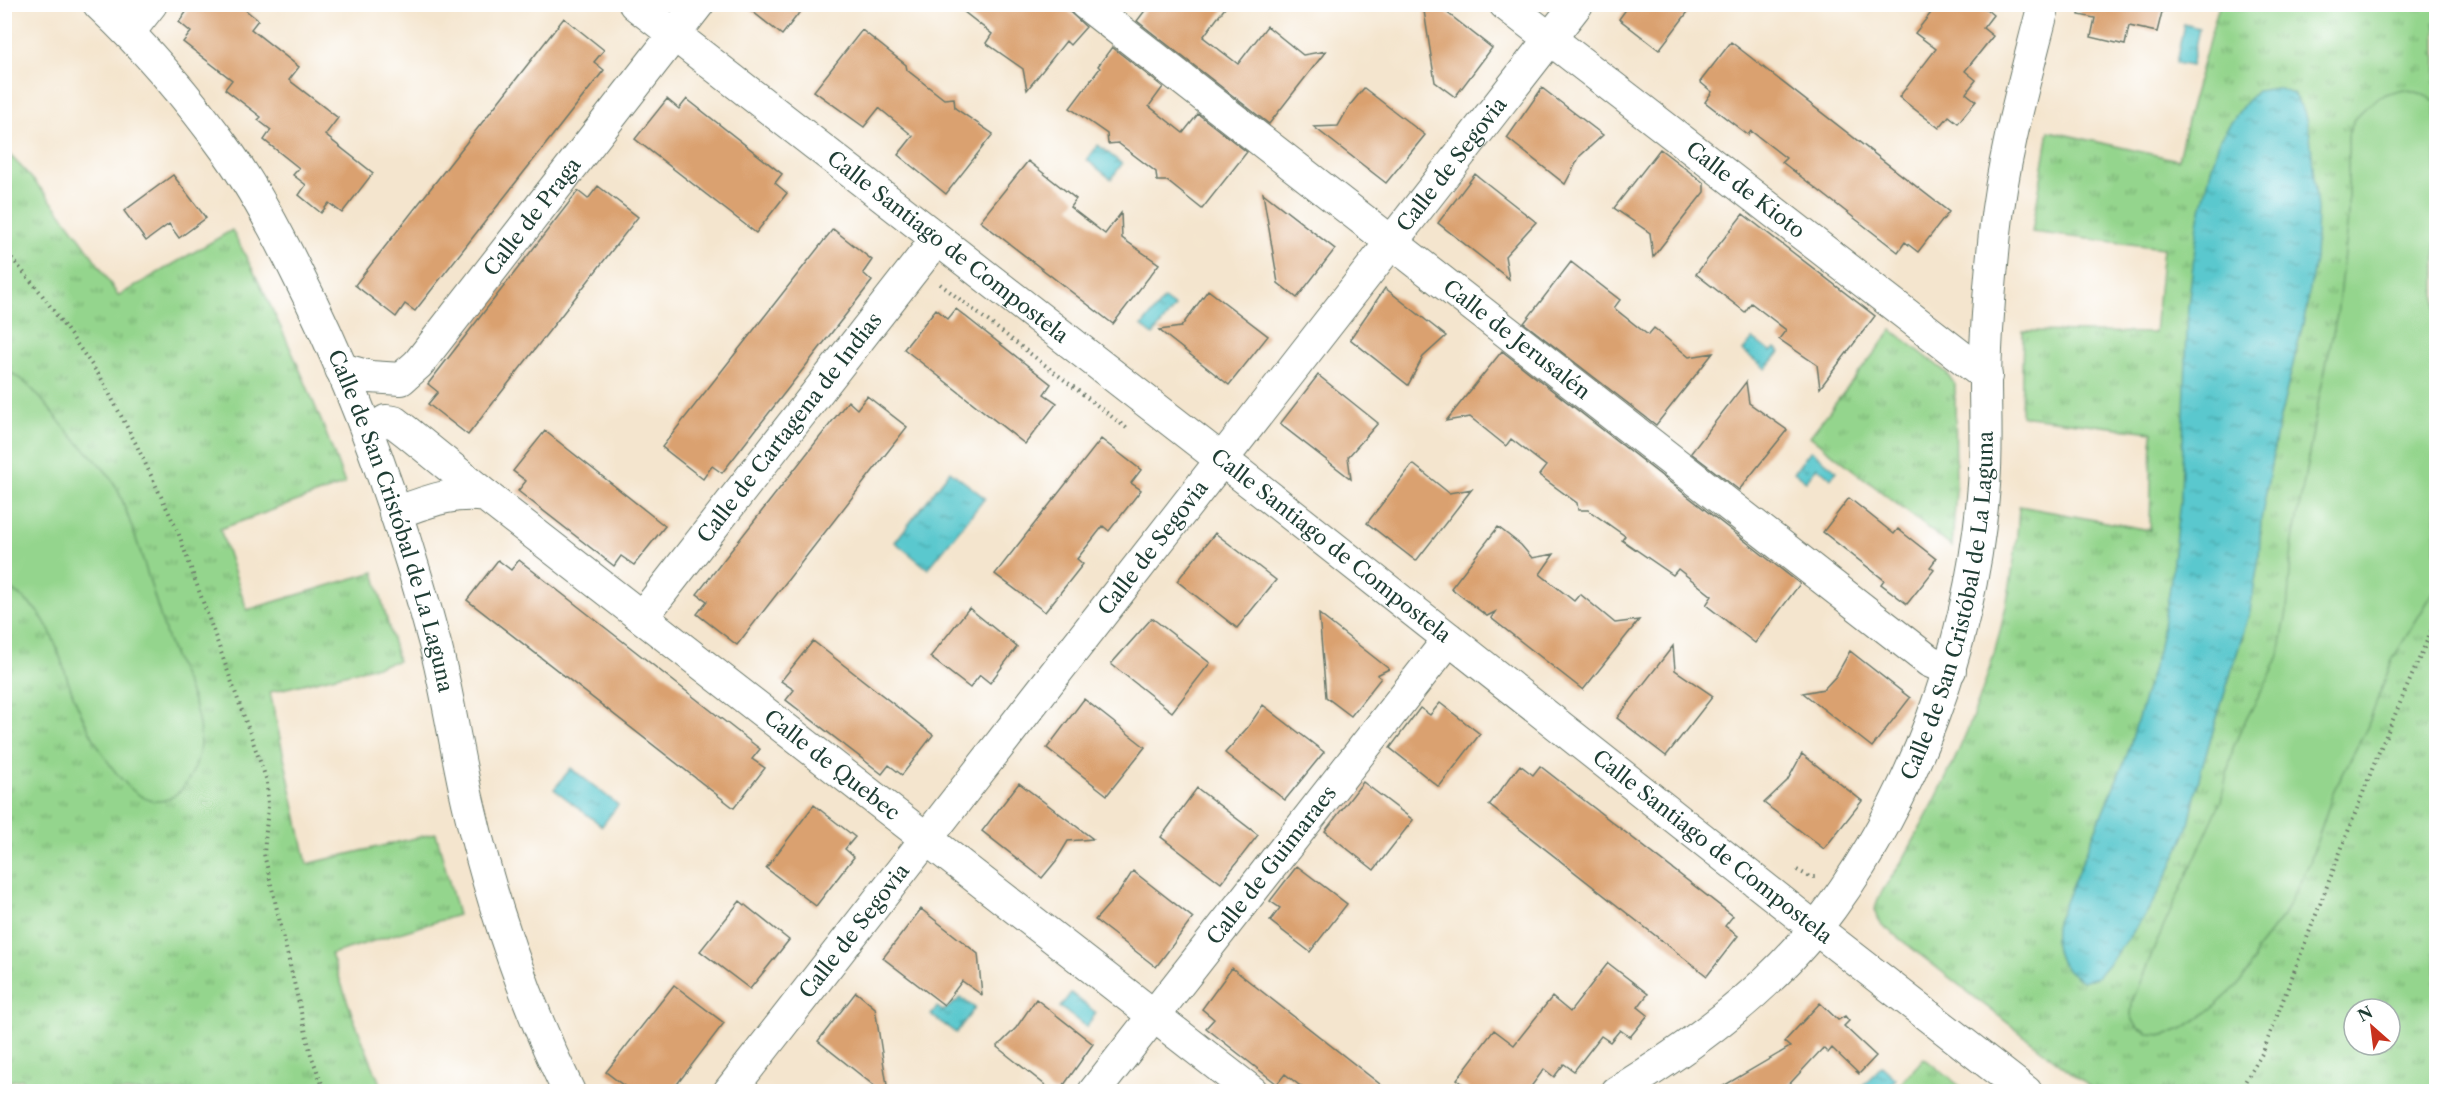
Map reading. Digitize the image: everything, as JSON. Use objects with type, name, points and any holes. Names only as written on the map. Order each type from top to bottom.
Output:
[{"type":"street","name":"Calle de San Cristóbal de La Laguna","points":[[99,4],[129,32],[193,106],[243,176],[285,249],[342,369],[379,432],[395,513],[437,651],[468,801],[490,891],[540,1027],[569,1092]]},
{"type":"street","points":[[129,32],[151,4]]},
{"type":"street","name":"Calle Santiago de Compostela","points":[[635,4],[1220,459],[2025,1092]]},
{"type":"street","name":"Calle de Praga","points":[[401,379],[418,364],[698,4]]},
{"type":"street","name":"Calle de Jerusalén","points":[[1086,4],[1929,661],[1950,670]]},
{"type":"street","name":"Calle de Kioto","points":[[1505,4],[1986,376]]},
{"type":"street","name":"Calle de Segovia","points":[[729,1092],[1220,459],[1577,4]]},
{"type":"street","name":"Calle de San Cristóbal de La Laguna","points":[[1617,1092],[1651,1071],[1729,1015],[1787,960],[1815,928],[1863,857],[1902,788],[1928,731],[1963,626],[1973,578],[1983,496],[1986,376],[1994,246],[2000,193],[2007,154],[2044,4]]},
{"type":"street","name":"Calle de Cartagena de Indias","points":[[642,617],[937,239]]},
{"type":"street","points":[[342,369],[370,377],[401,379],[379,432]]},
{"type":"street","name":"Calle de Quebec","points":[[379,432],[394,422],[1251,1092]]},
{"type":"street","points":[[395,513],[464,493],[486,496]]},
{"type":"street","name":"Calle de Guimaraes","points":[[1094,1092],[1449,639]]},
{"type":"path","points":[[4,249],[40,292],[101,378],[178,532],[267,781],[268,806],[264,854],[311,1055],[326,1092]]},
{"type":"path","points":[[937,282],[1135,435]]},
{"type":"path","points":[[2232,1092],[2243,1085],[2263,1052],[2378,754],[2436,620]]},
{"type":"path","points":[[1797,870],[1810,877],[1821,878]]},
{"type":"green space","points":[[2219,5],[2436,5],[2436,1091],[2095,1091],[1877,919],[1876,905],[1880,895],[1908,851],[1949,771],[1992,661],[2010,584],[2019,506],[2150,530],[2152,432],[2021,416],[2023,331],[2155,333],[2163,248],[2032,232],[2049,131],[2178,160]]},
{"type":"green space","points":[[2404,89],[2423,94],[2436,103],[2436,588],[2393,658],[2367,728],[2334,790],[2310,862],[2283,916],[2255,951],[2254,961],[2248,972],[2238,985],[2211,1010],[2182,1029],[2165,1035],[2148,1034],[2137,1027],[2131,1016],[2132,1002],[2221,801],[2233,748],[2279,655],[2287,611],[2292,547],[2320,393],[2337,315],[2348,217],[2348,135],[2354,119],[2367,106],[2385,94]]},
{"type":"green space","points":[[4,149],[66,219],[118,296],[232,230],[279,323],[320,419],[345,484],[220,529],[247,610],[374,572],[398,661],[270,692],[307,864],[436,833],[458,915],[331,954],[383,1091],[25,1092],[23,1079],[5,1082]]},
{"type":"green space","points":[[1892,330],[1947,373],[1955,385],[1956,491],[1952,547],[1810,436]]},
{"type":"green space","points":[[5,370],[34,391],[72,436],[100,464],[110,476],[124,504],[167,638],[193,701],[199,727],[198,758],[191,776],[180,791],[165,800],[150,800],[135,792],[120,778],[84,720],[54,641],[43,620],[29,603],[5,586]]},
{"type":"green space","points":[[1924,1058],[1966,1091],[1894,1091]]},
{"type":"water","points":[[2184,24],[2199,28],[2191,66],[2176,63]]},
{"type":"water","points":[[2277,88],[2293,94],[2304,111],[2310,135],[2317,210],[2315,260],[2306,311],[2278,426],[2261,520],[2259,558],[2250,611],[2201,770],[2188,828],[2175,858],[2160,891],[2144,917],[2113,958],[2097,977],[2082,981],[2067,970],[2056,952],[2055,926],[2127,755],[2158,651],[2169,594],[2181,493],[2188,306],[2198,223],[2220,138],[2245,103],[2257,91]]},
{"type":"water","points":[[1098,145],[1122,164],[1111,179],[1087,160]]},
{"type":"water","points":[[1164,299],[1175,307],[1153,335],[1142,326]]},
{"type":"water","points":[[1753,339],[1771,352],[1775,348],[1780,352],[1766,369],[1743,351]]},
{"type":"water","points":[[1811,450],[1837,471],[1831,478],[1817,467],[1806,481],[1794,472]]},
{"type":"water","points":[[950,471],[985,498],[928,569],[895,542]]},
{"type":"water","points":[[571,768],[618,805],[602,826],[554,789]]},
{"type":"water","points":[[1071,993],[1096,1013],[1086,1027],[1060,1007]]},
{"type":"water","points":[[961,998],[975,1008],[956,1033],[931,1015],[937,1007],[943,1011]]},
{"type":"water","points":[[1882,1066],[1896,1079],[1884,1091],[1857,1091]]},
{"type":"building","points":[[192,4],[238,4],[258,20],[251,29],[299,67],[289,80],[338,118],[325,135],[373,173],[342,213],[329,203],[321,213],[299,195],[306,185],[293,175],[299,168],[264,140],[271,130],[258,120],[261,117],[225,89],[232,80],[183,42],[191,32],[179,22]]},
{"type":"building","points":[[743,4],[806,4],[782,35]]},
{"type":"building","points":[[954,4],[1061,4],[1086,27],[1070,45],[1066,41],[1027,90],[1023,69],[986,43],[992,34]]},
{"type":"building","points":[[1150,4],[1228,4],[1203,37],[1238,64],[1267,26],[1303,55],[1326,51],[1269,124],[1137,21]]},
{"type":"building","points":[[1423,4],[1436,4],[1492,48],[1455,97],[1435,82]]},
{"type":"building","points":[[1630,4],[1694,4],[1659,50],[1619,19]]},
{"type":"building","points":[[1938,4],[1980,4],[1993,15],[1983,28],[1993,36],[1965,71],[1976,80],[1966,93],[1976,101],[1958,123],[1949,116],[1939,128],[1899,97],[1936,49],[1915,33]]},
{"type":"building","points":[[2080,4],[2164,4],[2157,32],[2129,26],[2125,45],[2091,37],[2095,18],[2079,15]]},
{"type":"building","points":[[564,18],[604,50],[594,62],[604,70],[415,311],[405,304],[396,317],[355,285]]},
{"type":"building","points":[[862,30],[944,99],[954,98],[955,108],[993,134],[946,194],[898,155],[913,136],[879,108],[864,127],[814,91]]},
{"type":"building","points":[[1731,42],[1949,212],[1918,252],[1905,242],[1898,252],[1782,162],[1786,158],[1751,131],[1748,135],[1705,102],[1712,92],[1700,82]]},
{"type":"building","points":[[1112,47],[1163,87],[1149,106],[1183,133],[1198,114],[1247,152],[1202,209],[1167,181],[1157,181],[1156,172],[1118,143],[1108,144],[1107,134],[1070,108],[1100,68],[1098,66]]},
{"type":"building","points":[[1364,88],[1425,135],[1386,183],[1314,127],[1338,126],[1350,105]]},
{"type":"building","points":[[1542,88],[1603,135],[1580,156],[1565,184],[1507,138]]},
{"type":"building","points":[[667,99],[679,109],[687,99],[782,174],[775,183],[787,193],[756,233],[635,139]]},
{"type":"building","points":[[1660,149],[1704,183],[1704,192],[1653,257],[1650,233],[1614,208]]},
{"type":"building","points":[[1028,161],[1076,199],[1070,207],[1105,234],[1121,213],[1122,238],[1159,264],[1113,324],[980,221]]},
{"type":"building","points":[[1475,174],[1536,222],[1505,256],[1509,279],[1438,223]]},
{"type":"building","points":[[173,175],[206,218],[179,238],[169,224],[146,241],[124,211]]},
{"type":"building","points":[[598,186],[638,217],[468,435],[428,404],[438,392],[428,384],[578,191],[588,199]]},
{"type":"building","points":[[1263,193],[1335,249],[1297,298],[1278,283]]},
{"type":"building","points":[[1743,214],[1875,316],[1820,388],[1817,365],[1779,339],[1786,330],[1751,303],[1745,312],[1696,274]]},
{"type":"building","points":[[833,229],[872,260],[863,273],[872,281],[722,473],[712,466],[703,479],[662,447]]},
{"type":"building","points":[[1571,262],[1620,300],[1614,308],[1648,335],[1654,328],[1689,357],[1713,353],[1656,425],[1524,323]]},
{"type":"building","points":[[1385,288],[1446,336],[1423,357],[1408,385],[1350,339]]},
{"type":"building","points":[[1208,290],[1268,336],[1229,385],[1159,330],[1181,327]]},
{"type":"building","points":[[936,309],[948,319],[956,309],[1051,384],[1044,394],[1057,403],[1025,444],[904,349]]},
{"type":"building","points":[[1502,351],[1800,584],[1755,643],[1706,605],[1712,596],[1678,569],[1673,575],[1622,540],[1625,536],[1588,510],[1578,510],[1577,503],[1539,475],[1546,466],[1511,439],[1506,446],[1470,417],[1446,421]]},
{"type":"building","points":[[1318,375],[1378,423],[1348,457],[1351,479],[1280,424]]},
{"type":"building","points":[[1746,382],[1749,403],[1787,430],[1739,490],[1691,453]]},
{"type":"building","points":[[867,396],[907,427],[737,645],[697,614],[707,601],[697,594],[848,401],[857,409]]},
{"type":"building","points":[[545,431],[665,526],[634,565],[621,556],[614,566],[518,491],[526,481],[513,471]]},
{"type":"building","points":[[1101,439],[1141,470],[1131,483],[1141,490],[1109,531],[1103,526],[1077,559],[1083,564],[1045,612],[995,574]]},
{"type":"building","points":[[1413,464],[1449,493],[1472,489],[1416,561],[1367,523]]},
{"type":"building","points":[[1849,498],[1894,534],[1898,529],[1936,559],[1930,567],[1934,570],[1907,604],[1881,584],[1884,580],[1823,532]]},
{"type":"building","points":[[1498,527],[1521,545],[1532,558],[1554,554],[1540,574],[1574,601],[1580,594],[1615,623],[1639,620],[1583,690],[1491,618],[1495,612],[1487,616],[1451,588]]},
{"type":"building","points":[[1215,533],[1276,580],[1237,628],[1177,581]]},
{"type":"building","points":[[498,560],[511,570],[519,560],[760,749],[752,759],[765,768],[734,808],[467,600]]},
{"type":"building","points":[[969,608],[1017,647],[990,683],[980,675],[970,688],[930,657]]},
{"type":"building","points":[[1319,614],[1389,669],[1377,675],[1381,678],[1351,716],[1326,697]]},
{"type":"building","points":[[1152,618],[1210,663],[1172,712],[1111,664]]},
{"type":"building","points":[[813,641],[933,735],[902,775],[889,765],[882,774],[786,700],[794,690],[781,681]]},
{"type":"building","points":[[1673,646],[1675,670],[1713,696],[1666,756],[1617,718]]},
{"type":"building","points":[[1850,651],[1910,698],[1872,747],[1803,693],[1824,689],[1836,676]]},
{"type":"building","points":[[1084,699],[1145,747],[1107,795],[1047,748]]},
{"type":"building","points":[[1440,703],[1480,734],[1439,787],[1390,748],[1420,708],[1430,715]]},
{"type":"building","points":[[1263,705],[1324,752],[1285,800],[1225,753],[1248,727]]},
{"type":"building","points":[[1802,754],[1862,801],[1824,849],[1764,803],[1787,781]]},
{"type":"building","points":[[1520,765],[1533,775],[1540,766],[1733,916],[1725,926],[1738,936],[1707,976],[1489,805]]},
{"type":"building","points":[[1363,782],[1413,820],[1374,870],[1325,831]]},
{"type":"building","points":[[1019,783],[1093,839],[1068,841],[1042,878],[982,831]]},
{"type":"building","points":[[1197,788],[1258,835],[1221,883],[1161,837]]},
{"type":"building","points":[[814,805],[855,837],[845,849],[854,857],[816,906],[766,868]]},
{"type":"building","points":[[1297,866],[1347,904],[1310,952],[1270,921],[1280,908],[1270,901]]},
{"type":"building","points":[[1133,871],[1193,918],[1156,967],[1095,920],[1118,894]]},
{"type":"building","points":[[740,901],[789,940],[750,989],[700,951]]},
{"type":"building","points":[[921,909],[978,954],[982,995],[962,981],[944,1005],[883,958]]},
{"type":"building","points":[[1608,963],[1648,994],[1638,1007],[1648,1015],[1630,1037],[1620,1030],[1610,1042],[1601,1036],[1574,1071],[1564,1064],[1554,1077],[1544,1069],[1527,1092],[1473,1092],[1457,1079],[1494,1030],[1514,1045],[1552,997],[1570,1012]]},
{"type":"building","points":[[1232,968],[1390,1092],[1308,1092],[1285,1074],[1277,1084],[1206,1028],[1214,1019],[1202,1009]]},
{"type":"building","points":[[674,985],[724,1023],[671,1092],[632,1092],[606,1072]]},
{"type":"building","points":[[856,992],[875,1008],[888,1092],[882,1092],[818,1041]]},
{"type":"building","points":[[1036,999],[1093,1044],[1059,1092],[1054,1092],[997,1047],[1016,1028]]},
{"type":"building","points":[[1820,1003],[1838,1020],[1845,1016],[1849,1021],[1844,1026],[1876,1056],[1859,1074],[1832,1048],[1828,1053],[1823,1048],[1782,1092],[1713,1092],[1790,1047],[1784,1042]]}]
